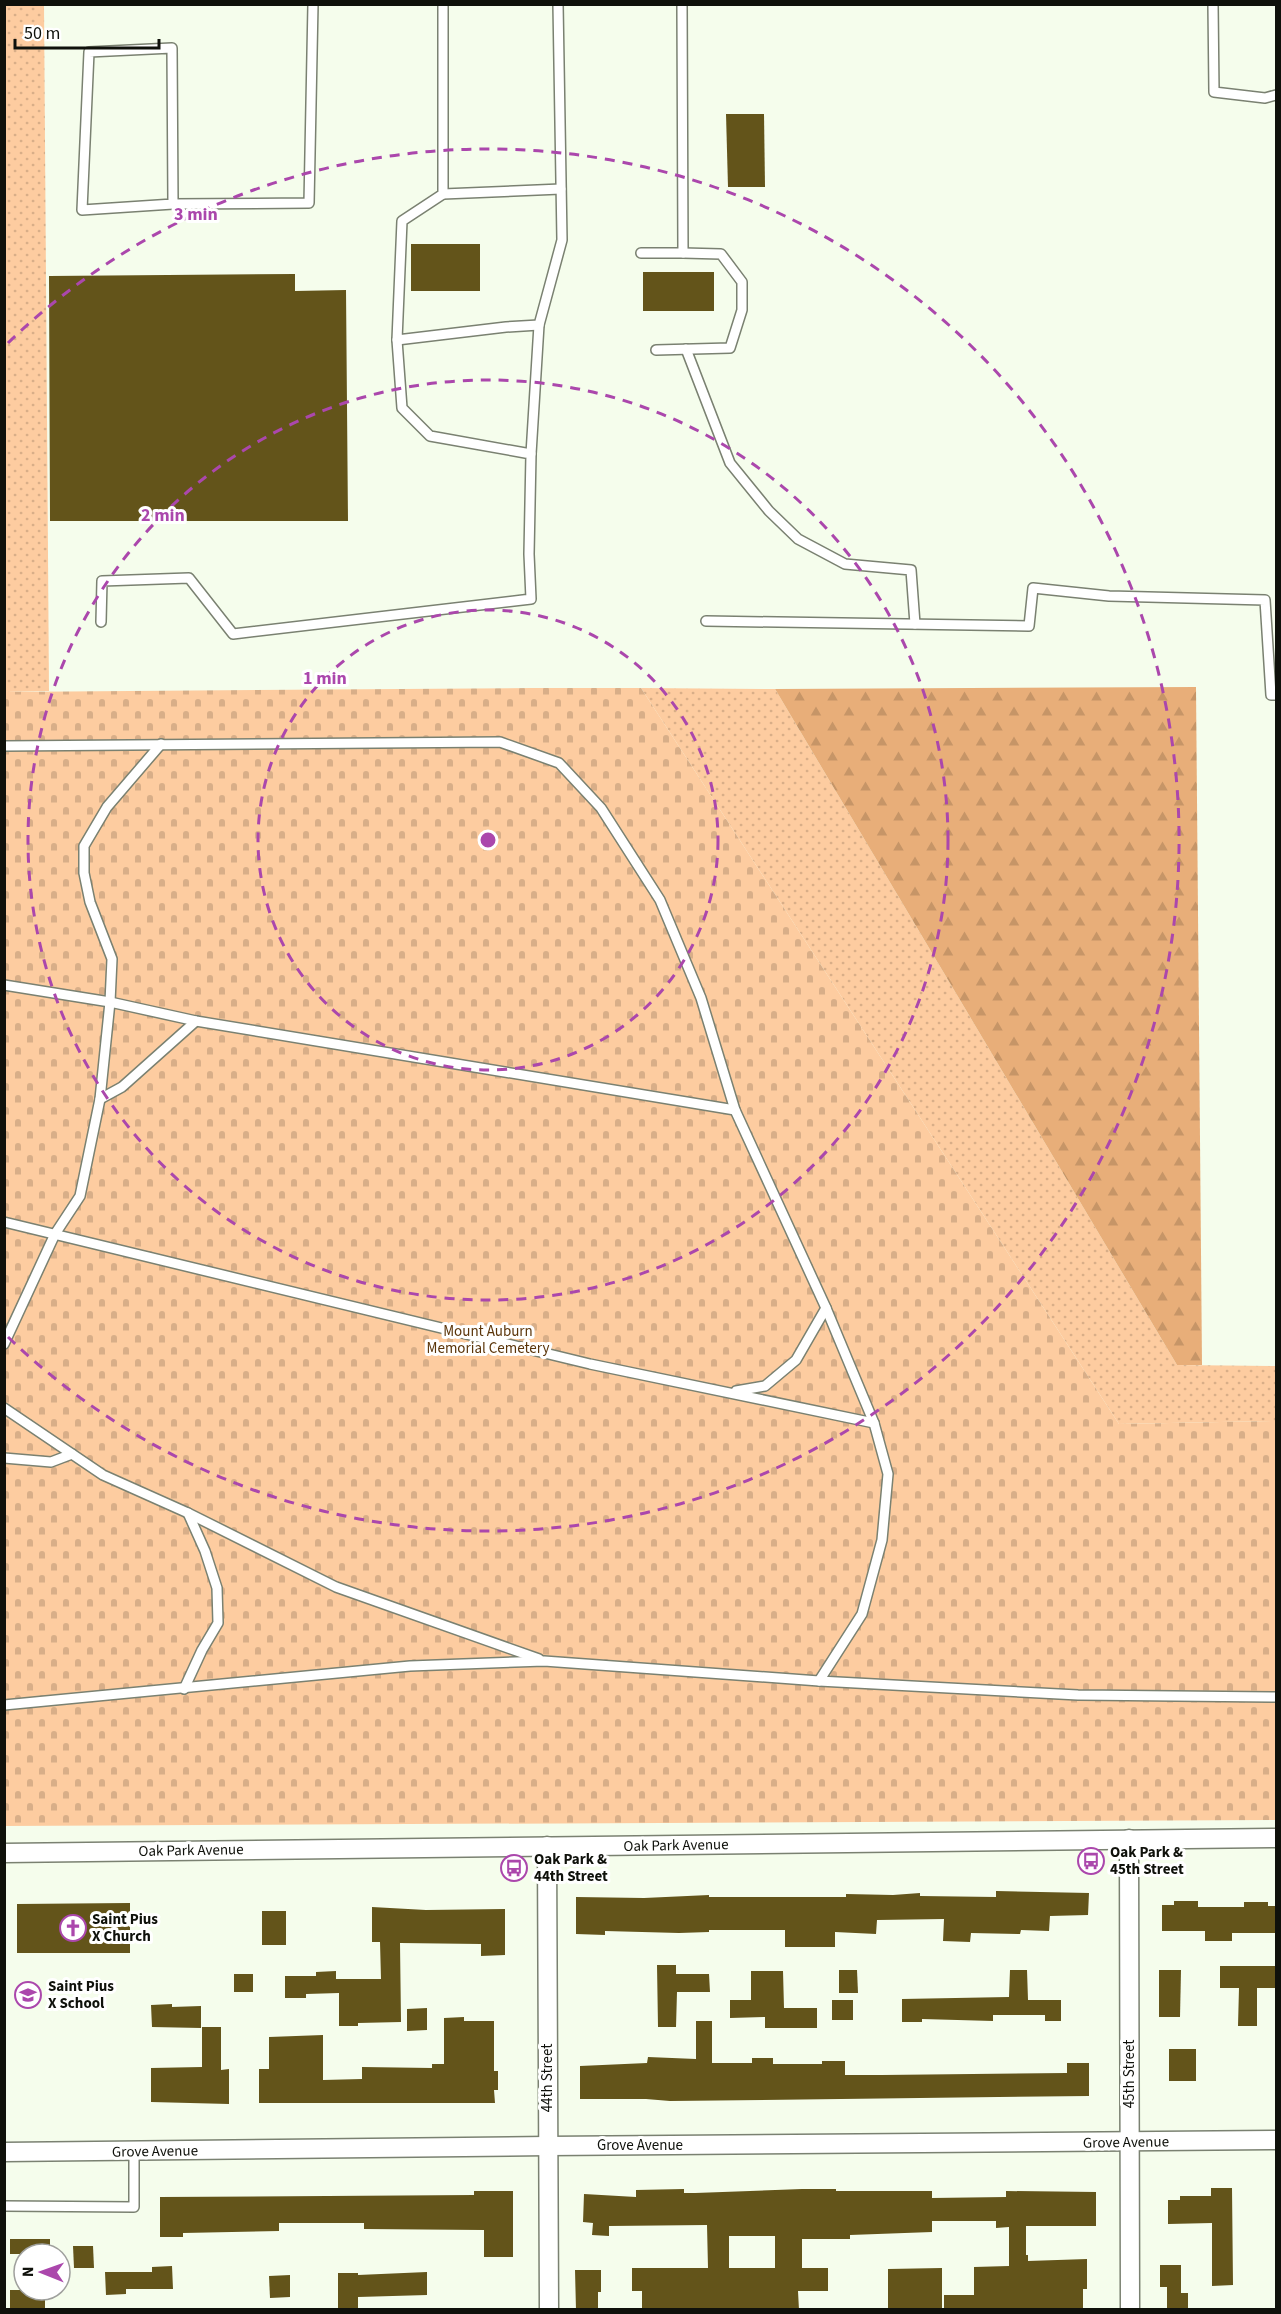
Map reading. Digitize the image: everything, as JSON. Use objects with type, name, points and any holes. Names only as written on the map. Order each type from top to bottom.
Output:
[{"type":"street","name":"Oak Park Avenue","points":[[4,1852],[1276,1838]]},
{"type":"street","name":"45th Street","points":[[1129,1839],[1130,2310]]},
{"type":"street","name":"44th Street","points":[[547,1846],[549,2310]]},
{"type":"street","name":"Grove Avenue","points":[[4,2152],[1276,2140]]},
{"type":"lane","points":[[173,204],[172,48],[89,52],[82,210],[173,204],[309,203],[313,4]]},
{"type":"lane","points":[[443,4],[443,194]]},
{"type":"lane","points":[[101,621],[102,581],[189,578],[233,634],[531,599],[529,554],[531,454],[539,326],[562,240],[558,4]]},
{"type":"lane","points":[[682,4],[682,253]]},
{"type":"lane","points":[[1213,4],[1214,92],[1265,98],[1276,95]]},
{"type":"lane","points":[[531,454],[430,436],[402,408],[397,340],[402,221],[443,194],[561,189]]},
{"type":"lane","points":[[641,253],[721,254],[742,282],[742,310],[730,348],[656,350]]},
{"type":"lane","points":[[397,340],[506,327],[539,326]]},
{"type":"lane","points":[[686,349],[730,463],[769,511],[798,539],[845,564],[911,570],[915,624]]},
{"type":"lane","points":[[705,621],[1029,626],[1033,588],[1109,596],[1265,600],[1271,694],[1276,695]]},
{"type":"lane","points":[[4,746],[500,742],[559,763],[601,808],[660,900],[700,998],[735,1110],[826,1308],[874,1423],[888,1474],[882,1540],[862,1614],[819,1681]]},
{"type":"lane","points":[[4,1344],[55,1234],[80,1196],[100,1099],[112,959],[90,902],[84,873],[84,846],[107,807],[161,744]]},
{"type":"lane","points":[[4,984],[110,1002],[196,1021],[735,1110]]},
{"type":"lane","points":[[100,1099],[122,1087],[196,1021]]},
{"type":"lane","points":[[4,1222],[590,1364],[874,1423]]},
{"type":"lane","points":[[729,1393],[765,1386],[796,1360],[826,1308]]},
{"type":"lane","points":[[4,1408],[103,1474],[188,1513],[336,1587],[544,1661]]},
{"type":"lane","points":[[4,1458],[51,1462],[72,1454]]},
{"type":"lane","points":[[184,1689],[202,1650],[218,1623],[217,1588],[205,1551],[188,1513]]},
{"type":"lane","points":[[4,1705],[410,1666],[544,1661],[819,1681],[1078,1695],[1276,1697]]},
{"type":"lane","points":[[4,2206],[134,2206],[134,2151]]},
{"type":"green space","points":[[4,5],[44,5],[49,691],[5,692]]},
{"type":"green space","points":[[1196,687],[1202,1365],[1177,1365],[775,689]]},
{"type":"green space","points":[[641,688],[775,689],[1177,1365],[1276,1366],[1276,1421],[1119,1424]]},
{"type":"green space","name":"Mount Auburn Memorial Cemetery","points":[[641,688],[1119,1424],[1276,1421],[1276,1820],[5,1826],[4,692]]},
{"type":"building","points":[[726,114],[764,114],[765,187],[728,187]]},
{"type":"building","points":[[411,244],[480,244],[480,291],[411,291]]},
{"type":"building","points":[[643,272],[714,272],[714,311],[643,311]]},
{"type":"building","points":[[295,274],[295,291],[346,290],[348,521],[50,521],[49,276]]},
{"type":"building","points":[[996,1891],[1089,1893],[1088,1915],[1050,1916],[1049,1931],[1021,1930],[1020,1934],[971,1933],[970,1942],[943,1941],[944,1919],[877,1920],[876,1934],[835,1932],[835,1947],[785,1947],[785,1930],[709,1930],[709,1932],[679,1933],[605,1931],[605,1935],[576,1934],[576,1897],[644,1898],[709,1895],[709,1897],[846,1897],[846,1894],[920,1893],[920,1896],[996,1897]]},
{"type":"building","points":[[1174,1901],[1198,1901],[1198,1907],[1244,1907],[1244,1902],[1268,1902],[1268,1906],[1276,1906],[1276,1933],[1232,1933],[1232,1941],[1205,1941],[1205,1931],[1162,1931],[1162,1905],[1174,1905]]},
{"type":"building","name":"Saint Pius X Church","points":[[130,1903],[130,1953],[17,1953],[17,1904]]},
{"type":"building","points":[[372,1907],[426,1910],[505,1909],[505,1955],[481,1956],[481,1944],[400,1943],[401,2022],[339,2026],[339,1993],[306,1994],[306,1998],[285,1998],[285,1976],[316,1976],[316,1972],[336,1971],[336,1979],[381,1979],[380,1942],[372,1942]]},
{"type":"building","points":[[262,1911],[286,1911],[286,1945],[262,1945]]},
{"type":"building","points":[[657,1965],[676,1965],[676,1974],[709,1974],[710,1992],[677,1992],[676,2027],[658,2027]]},
{"type":"building","points":[[1220,1966],[1276,1966],[1276,1988],[1257,1988],[1257,2026],[1238,2026],[1239,1988],[1220,1988]]},
{"type":"building","points":[[839,1970],[857,1970],[858,1993],[839,1993]]},
{"type":"building","points":[[1010,1970],[1027,1970],[1028,2000],[1061,2000],[1061,2021],[1045,2021],[1045,2015],[993,2015],[993,2021],[922,2019],[922,2022],[902,2022],[902,1999],[1009,1997]]},
{"type":"building","points":[[1159,1970],[1181,1970],[1180,2017],[1159,2017]]},
{"type":"building","points":[[751,1971],[783,1971],[784,2008],[817,2008],[817,2028],[765,2028],[765,2017],[730,2018],[730,2000],[751,2000]]},
{"type":"building","points":[[234,1974],[253,1974],[253,1992],[234,1992]]},
{"type":"building","points":[[832,2000],[853,2000],[853,2020],[832,2020]]},
{"type":"building","points":[[172,2004],[172,2007],[201,2006],[201,2028],[152,2027],[151,2005]]},
{"type":"building","points":[[427,2008],[427,2030],[407,2031],[407,2009]]},
{"type":"building","points":[[464,2017],[464,2021],[494,2021],[494,2071],[498,2071],[498,2090],[494,2090],[495,2103],[259,2103],[259,2069],[269,2069],[269,2037],[323,2035],[323,2080],[362,2079],[362,2067],[432,2068],[432,2064],[444,2064],[444,2018]]},
{"type":"building","points":[[696,2021],[712,2021],[712,2063],[752,2063],[752,2058],[773,2058],[773,2064],[822,2064],[822,2061],[845,2061],[845,2075],[882,2075],[1067,2073],[1067,2063],[1089,2063],[1089,2096],[670,2101],[580,2099],[580,2066],[647,2063],[648,2057],[696,2059]]},
{"type":"building","points":[[202,2027],[221,2027],[221,2070],[229,2069],[229,2104],[151,2102],[151,2068],[202,2067]]},
{"type":"building","points":[[1169,2049],[1196,2049],[1196,2081],[1169,2081]]},
{"type":"building","points":[[1211,2188],[1232,2188],[1233,2285],[1212,2286],[1212,2223],[1168,2224],[1168,2200],[1180,2200],[1180,2196],[1211,2196]]},
{"type":"building","points":[[684,2189],[684,2193],[802,2189],[932,2191],[932,2198],[1006,2197],[1006,2191],[1096,2192],[1096,2226],[1026,2226],[1028,2261],[1087,2259],[1087,2289],[1083,2289],[1083,2310],[944,2310],[944,2295],[974,2295],[974,2267],[1009,2266],[1009,2227],[996,2228],[996,2221],[932,2221],[932,2232],[850,2235],[850,2239],[802,2239],[802,2268],[828,2268],[828,2291],[798,2291],[799,2310],[642,2310],[642,2291],[632,2291],[632,2268],[708,2268],[707,2225],[609,2226],[609,2236],[592,2235],[593,2223],[583,2222],[584,2194],[636,2197],[636,2190]],"holes":[[[729,2236],[775,2236],[775,2268],[729,2268]]]},
{"type":"building","points":[[474,2191],[513,2191],[513,2257],[484,2257],[484,2230],[364,2229],[364,2223],[279,2223],[279,2231],[183,2233],[183,2237],[160,2237],[160,2197],[474,2195]]},
{"type":"building","points":[[10,2239],[50,2239],[50,2242],[12,2242],[12,2254],[10,2254]]},
{"type":"building","points":[[73,2246],[93,2246],[94,2268],[74,2268]]},
{"type":"building","points":[[1160,2265],[1181,2265],[1181,2293],[1188,2293],[1188,2310],[1167,2310],[1167,2287],[1160,2287]]},
{"type":"building","points":[[172,2266],[173,2289],[126,2289],[126,2294],[106,2295],[105,2272],[152,2272],[152,2267]]},
{"type":"building","points":[[942,2268],[942,2310],[888,2310],[888,2269]]},
{"type":"building","points":[[575,2270],[601,2270],[598,2310],[576,2310]]},
{"type":"building","points":[[427,2272],[427,2295],[358,2297],[358,2310],[338,2310],[338,2273],[358,2273],[358,2275]]},
{"type":"building","points":[[290,2275],[290,2297],[270,2298],[269,2276]]},
{"type":"building","points":[[10,2290],[12,2290],[12,2302],[45,2302],[45,2310],[10,2310]]},
{"type":"place","name":"Oak Park & 45th Street","points":[[1091,1861]]},
{"type":"place","name":"Oak Park & 44th Street","points":[[514,1868]]},
{"type":"place","name":"Saint Pius X Church","points":[[73,1928]]},
{"type":"place","name":"Saint Pius X School","points":[[28,1995]]}]
